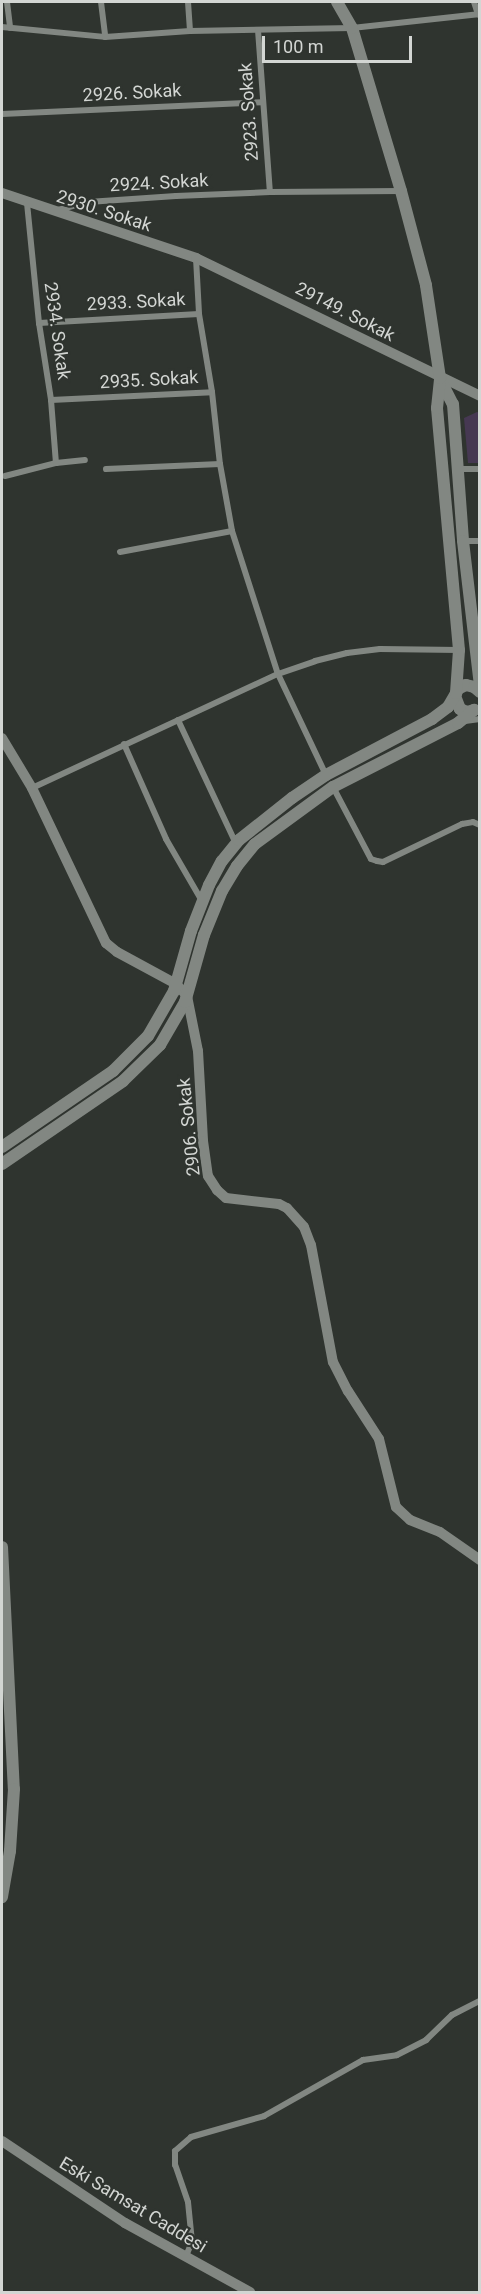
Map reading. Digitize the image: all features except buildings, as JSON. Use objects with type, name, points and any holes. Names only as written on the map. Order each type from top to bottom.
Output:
[{"type":"main road","points":[[337,2],[352,28],[401,191],[426,285],[440,378],[437,408],[459,650],[455,700],[458,708],[478,712]]},
{"type":"main road","points":[[440,378],[453,404],[463,541],[475,611],[477,685],[480,692]]},
{"type":"main road","points":[[2,1147],[113,1071],[152,1031],[176,984],[202,902],[220,865],[236,844],[259,822],[326,775],[432,719],[448,707],[456,693],[477,685]]},
{"type":"main road","points":[[2,1164],[123,1082],[160,1045],[187,996],[212,913],[234,869],[265,836],[333,787],[478,712]]},
{"type":"main road","points":[[2,1547],[14,1789],[10,1851],[2,1897]]},
{"type":"street","points":[[7,2],[10,28]]},
{"type":"street","points":[[101,2],[105,37]]},
{"type":"street","points":[[188,2],[190,31]]},
{"type":"street","points":[[2,27],[105,37],[190,31],[352,28],[479,14],[474,2]]},
{"type":"street","name":"2923. Sokak","points":[[258,30],[270,192]]},
{"type":"street","name":"2926. Sokak","points":[[2,114],[263,102]]},
{"type":"street","name":"2924. Sokak","points":[[52,212],[88,202],[270,192],[401,191]]},
{"type":"street","name":"2930. Sokak","points":[[2,193],[52,212],[196,258]]},
{"type":"street","name":"2934. Sokak","points":[[27,203],[39,323],[51,400],[56,463]]},
{"type":"street","points":[[196,258],[199,314],[232,531],[278,674],[326,775]]},
{"type":"street","name":"29149. Sokak","points":[[196,258],[480,396]]},
{"type":"street","name":"2933. Sokak","points":[[39,323],[199,314]]},
{"type":"street","name":"2935. Sokak","points":[[51,400],[212,392]]},
{"type":"street","points":[[5,476],[56,463],[85,460]]},
{"type":"street","points":[[106,469],[220,464]]},
{"type":"street","points":[[458,469],[480,469]]},
{"type":"street","points":[[120,552],[232,531]]},
{"type":"street","points":[[463,541],[480,541]]},
{"type":"street","points":[[32,788],[278,674],[331,656],[364,650],[459,650]]},
{"type":"street","points":[[178,720],[236,844]]},
{"type":"street","points":[[2,738],[32,788],[106,943],[117,952],[176,984],[187,996]]},
{"type":"street","points":[[124,744],[166,839],[202,902]]},
{"type":"street","points":[[333,787],[371,859],[377,861],[383,862],[462,824],[473,822],[480,825]]},
{"type":"street","name":"2906. Sokak","points":[[187,996],[198,1051],[207,1170],[213,1186],[230,1199],[262,1200],[279,1204],[287,1208],[303,1227],[313,1251],[333,1362],[348,1391],[379,1439],[396,1507],[410,1520],[441,1532],[480,1560]]},
{"type":"street","points":[[186,2256],[192,2242],[188,2202],[175,2164],[175,2151],[191,2137],[264,2116],[363,2060],[397,2055],[426,2040],[452,2015],[480,2001]]},
{"type":"street","name":"Eski Samsat Caddesi","points":[[2,2141],[105,2211],[250,2292]]},
{"type":"shaded area","points":[[477,412],[480,413],[479,463],[468,463],[464,418]]}]
